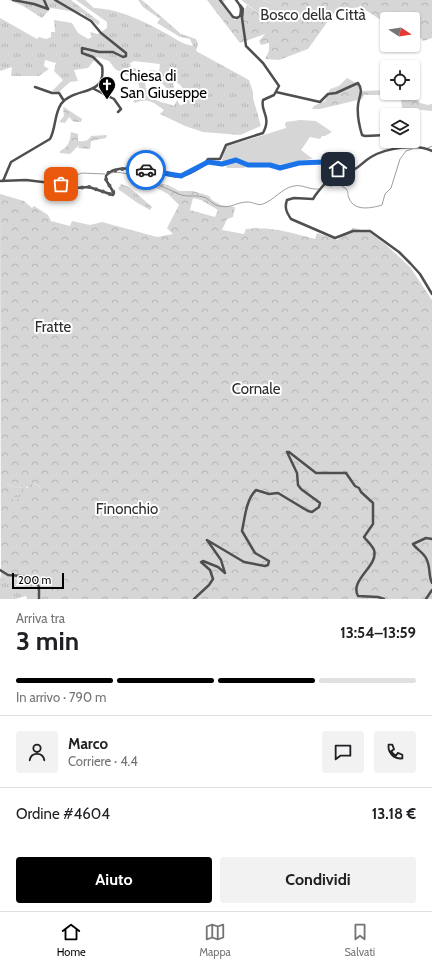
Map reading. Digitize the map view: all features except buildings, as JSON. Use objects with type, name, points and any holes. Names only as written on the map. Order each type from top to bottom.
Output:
[{"type":"street","points":[[13,0],[34,4],[48,9],[44,0]]},
{"type":"street","points":[[55,0],[91,21],[101,33],[126,54],[123,57],[113,52],[99,52],[82,48],[82,53],[97,60],[102,66],[103,72],[99,83],[94,89],[71,96],[64,101],[55,116],[50,139],[11,162],[3,182],[26,180],[68,185],[75,188],[89,187],[113,195],[114,193],[106,180],[106,176],[108,173],[115,170],[139,169],[177,176],[184,175],[208,162],[222,164],[236,160],[248,165],[270,165],[280,168],[299,163],[324,162],[353,170],[372,156],[401,148]]},
{"type":"street","points":[[220,0],[236,18],[240,16],[240,5]]},
{"type":"street","points":[[204,165],[208,159],[220,159],[226,145],[263,133],[266,127],[267,117],[262,104],[263,100],[276,92],[279,83],[245,43],[242,18],[243,9],[236,0]]},
{"type":"street","points":[[276,92],[320,102],[328,94],[336,93],[358,83],[362,91],[358,105],[359,124],[362,135],[380,135]]},
{"type":"street","points":[[35,87],[52,93],[59,93],[64,101]]},
{"type":"street","points":[[94,89],[116,101],[121,109],[118,112]]},
{"type":"street","points":[[418,148],[432,151]]},
{"type":"street","points":[[339,167],[330,180],[319,189],[313,199],[294,198],[287,200],[287,215],[291,219],[335,238],[353,231],[370,231],[410,263],[423,278],[432,294]]},
{"type":"street","points":[[194,599],[209,586],[213,579],[210,570],[201,562],[203,561],[225,573],[221,560],[207,540],[244,562],[265,566],[268,565],[268,561],[255,553],[242,531],[245,518],[245,508],[250,497],[256,490],[269,494],[278,493],[310,512],[319,507],[320,503],[298,485],[296,473],[287,452],[316,473],[346,473],[355,486],[359,488],[361,492],[373,503],[373,524],[364,537],[373,548],[374,557],[358,584],[356,592],[358,596],[378,597],[384,599]]},
{"type":"street","points":[[432,539],[426,538],[413,544],[426,556],[429,564],[429,578],[432,583]]},
{"type":"street","points":[[0,570],[8,575],[21,576],[35,580],[39,587],[40,599]]},
{"type":"street","points":[[426,599],[432,590]]},
{"type":"green space","points":[[9,0],[71,0],[100,22],[98,25],[82,13],[51,8],[42,18],[23,6]]},
{"type":"green space","points":[[76,0],[85,0],[94,8],[113,11],[132,17],[150,25],[182,43],[193,46],[190,39],[180,37],[157,23],[160,19],[143,7],[138,0],[142,0],[181,34],[196,39],[198,44],[196,51],[249,80],[261,126],[240,135],[203,132],[185,126],[160,114],[164,110],[151,102],[140,101],[135,103],[133,101],[136,97],[132,96],[141,95],[138,81],[115,69],[109,61],[97,57],[88,68],[74,70],[78,81],[70,82],[59,92],[52,91],[63,80],[54,71],[56,63],[45,60],[44,66],[49,69],[39,76],[11,76],[12,67],[0,71],[0,18],[37,39],[39,37],[46,39],[51,37],[51,32],[55,32],[54,20],[72,23],[78,33],[88,39],[92,37],[90,32],[98,34],[107,28],[107,22]],"holes":[[[134,61],[160,64],[159,71],[148,70],[155,72],[151,79],[154,80],[156,77],[171,93],[175,91],[173,84],[175,82],[179,84],[184,92],[184,96],[181,97],[184,104],[180,105],[177,100],[174,106],[152,98],[147,92],[144,76],[138,70],[131,67],[130,63]]]},
{"type":"green space","name":"Bosco della Città","points":[[207,0],[225,0],[221,4],[235,20],[242,16],[247,5],[264,17],[292,22],[297,14],[263,0],[432,0],[432,38],[423,41],[420,39],[420,12],[380,12],[380,19],[361,7],[336,10],[308,49],[279,60],[265,59],[269,51],[269,43],[261,45],[259,41],[265,34],[240,43]]},
{"type":"green space","points":[[241,0],[263,0],[298,14],[290,27],[264,21],[264,17]]},
{"type":"green space","points":[[347,78],[358,84],[362,91],[380,90],[380,95],[364,95],[362,99],[320,109],[312,109],[314,106],[325,101],[330,89],[339,86]]},
{"type":"green space","points":[[401,100],[418,100],[420,103],[428,105],[432,104],[432,111],[420,110],[420,108],[402,108]]},
{"type":"green space","points":[[64,107],[82,119],[81,122],[74,122],[69,117],[65,123],[59,122],[64,116]]},
{"type":"green space","points":[[300,120],[316,121],[332,132],[322,136],[320,139],[310,137],[301,150],[313,159],[296,161],[283,166],[260,163],[243,168],[227,168],[222,160],[225,147],[286,128],[286,122]]},
{"type":"green space","points":[[71,132],[78,134],[78,141],[87,140],[91,136],[107,135],[106,138],[91,141],[90,149],[78,148],[79,145],[70,154],[60,153],[60,151],[68,143]]},
{"type":"green space","name":"Finonchio","points":[[150,181],[168,185],[179,191],[193,191],[209,196],[212,200],[221,205],[235,207],[233,217],[227,219],[222,230],[244,234],[246,229],[264,228],[289,232],[315,239],[317,233],[337,240],[353,228],[369,232],[385,244],[410,267],[432,300],[432,599],[35,599],[39,595],[36,588],[30,582],[19,583],[16,579],[5,576],[4,580],[1,579],[0,194],[24,201],[32,208],[34,206],[48,215],[51,221],[70,226],[72,221],[90,225],[102,222],[157,237],[173,234],[167,228],[179,205],[168,194],[149,184]],"holes":[[[193,198],[201,200],[218,210],[215,217],[190,210]],[[15,482],[24,488],[30,486],[29,483],[37,485],[40,487],[37,489],[38,495],[30,494],[23,499],[11,499],[11,496],[21,494],[25,491],[22,488],[9,485],[7,483]]]},
{"type":"green space","points":[[121,184],[129,187],[152,207],[150,210],[118,189]]},
{"type":"green space","points":[[7,482],[15,482],[27,488],[29,483],[37,485],[40,487],[38,496],[23,499],[10,499],[10,496],[21,494],[22,488],[9,485]]},
{"type":"green space","points":[[5,575],[16,579],[19,583],[30,582],[36,588],[39,596],[35,599],[27,599],[26,596],[16,599],[0,599],[0,576],[1,579],[4,579]]},
{"type":"waterway","points":[[428,148],[432,146]]},
{"type":"waterway","points":[[326,185],[331,186],[339,184],[347,190],[348,197],[351,202],[359,207],[368,208],[382,205],[385,194],[391,188],[400,159],[406,151],[412,149]]},
{"type":"waterway","points":[[111,173],[117,172],[135,176],[185,196],[206,198],[215,205],[223,207],[244,202],[259,205],[263,204],[286,189],[294,186],[318,189]]},
{"type":"waterway","points":[[74,176],[82,173],[105,174]]},
{"type":"way so far","points":[[61,184],[75,188],[89,187],[114,195],[106,180],[106,174],[120,169],[146,170]]},
{"type":"place","name":"Chiesa di San Giuseppe","points":[[107,100]]},
{"type":"route","points":[[146,170],[173,176],[181,176],[200,168],[208,162],[222,164],[235,160],[248,165],[270,165],[280,168],[299,163],[324,162],[339,167],[338,169]]},
{"type":"park label","name":"Fratte","points":[[53,327]]},
{"type":"park label","name":"Cornale","points":[[256,389]]}]
